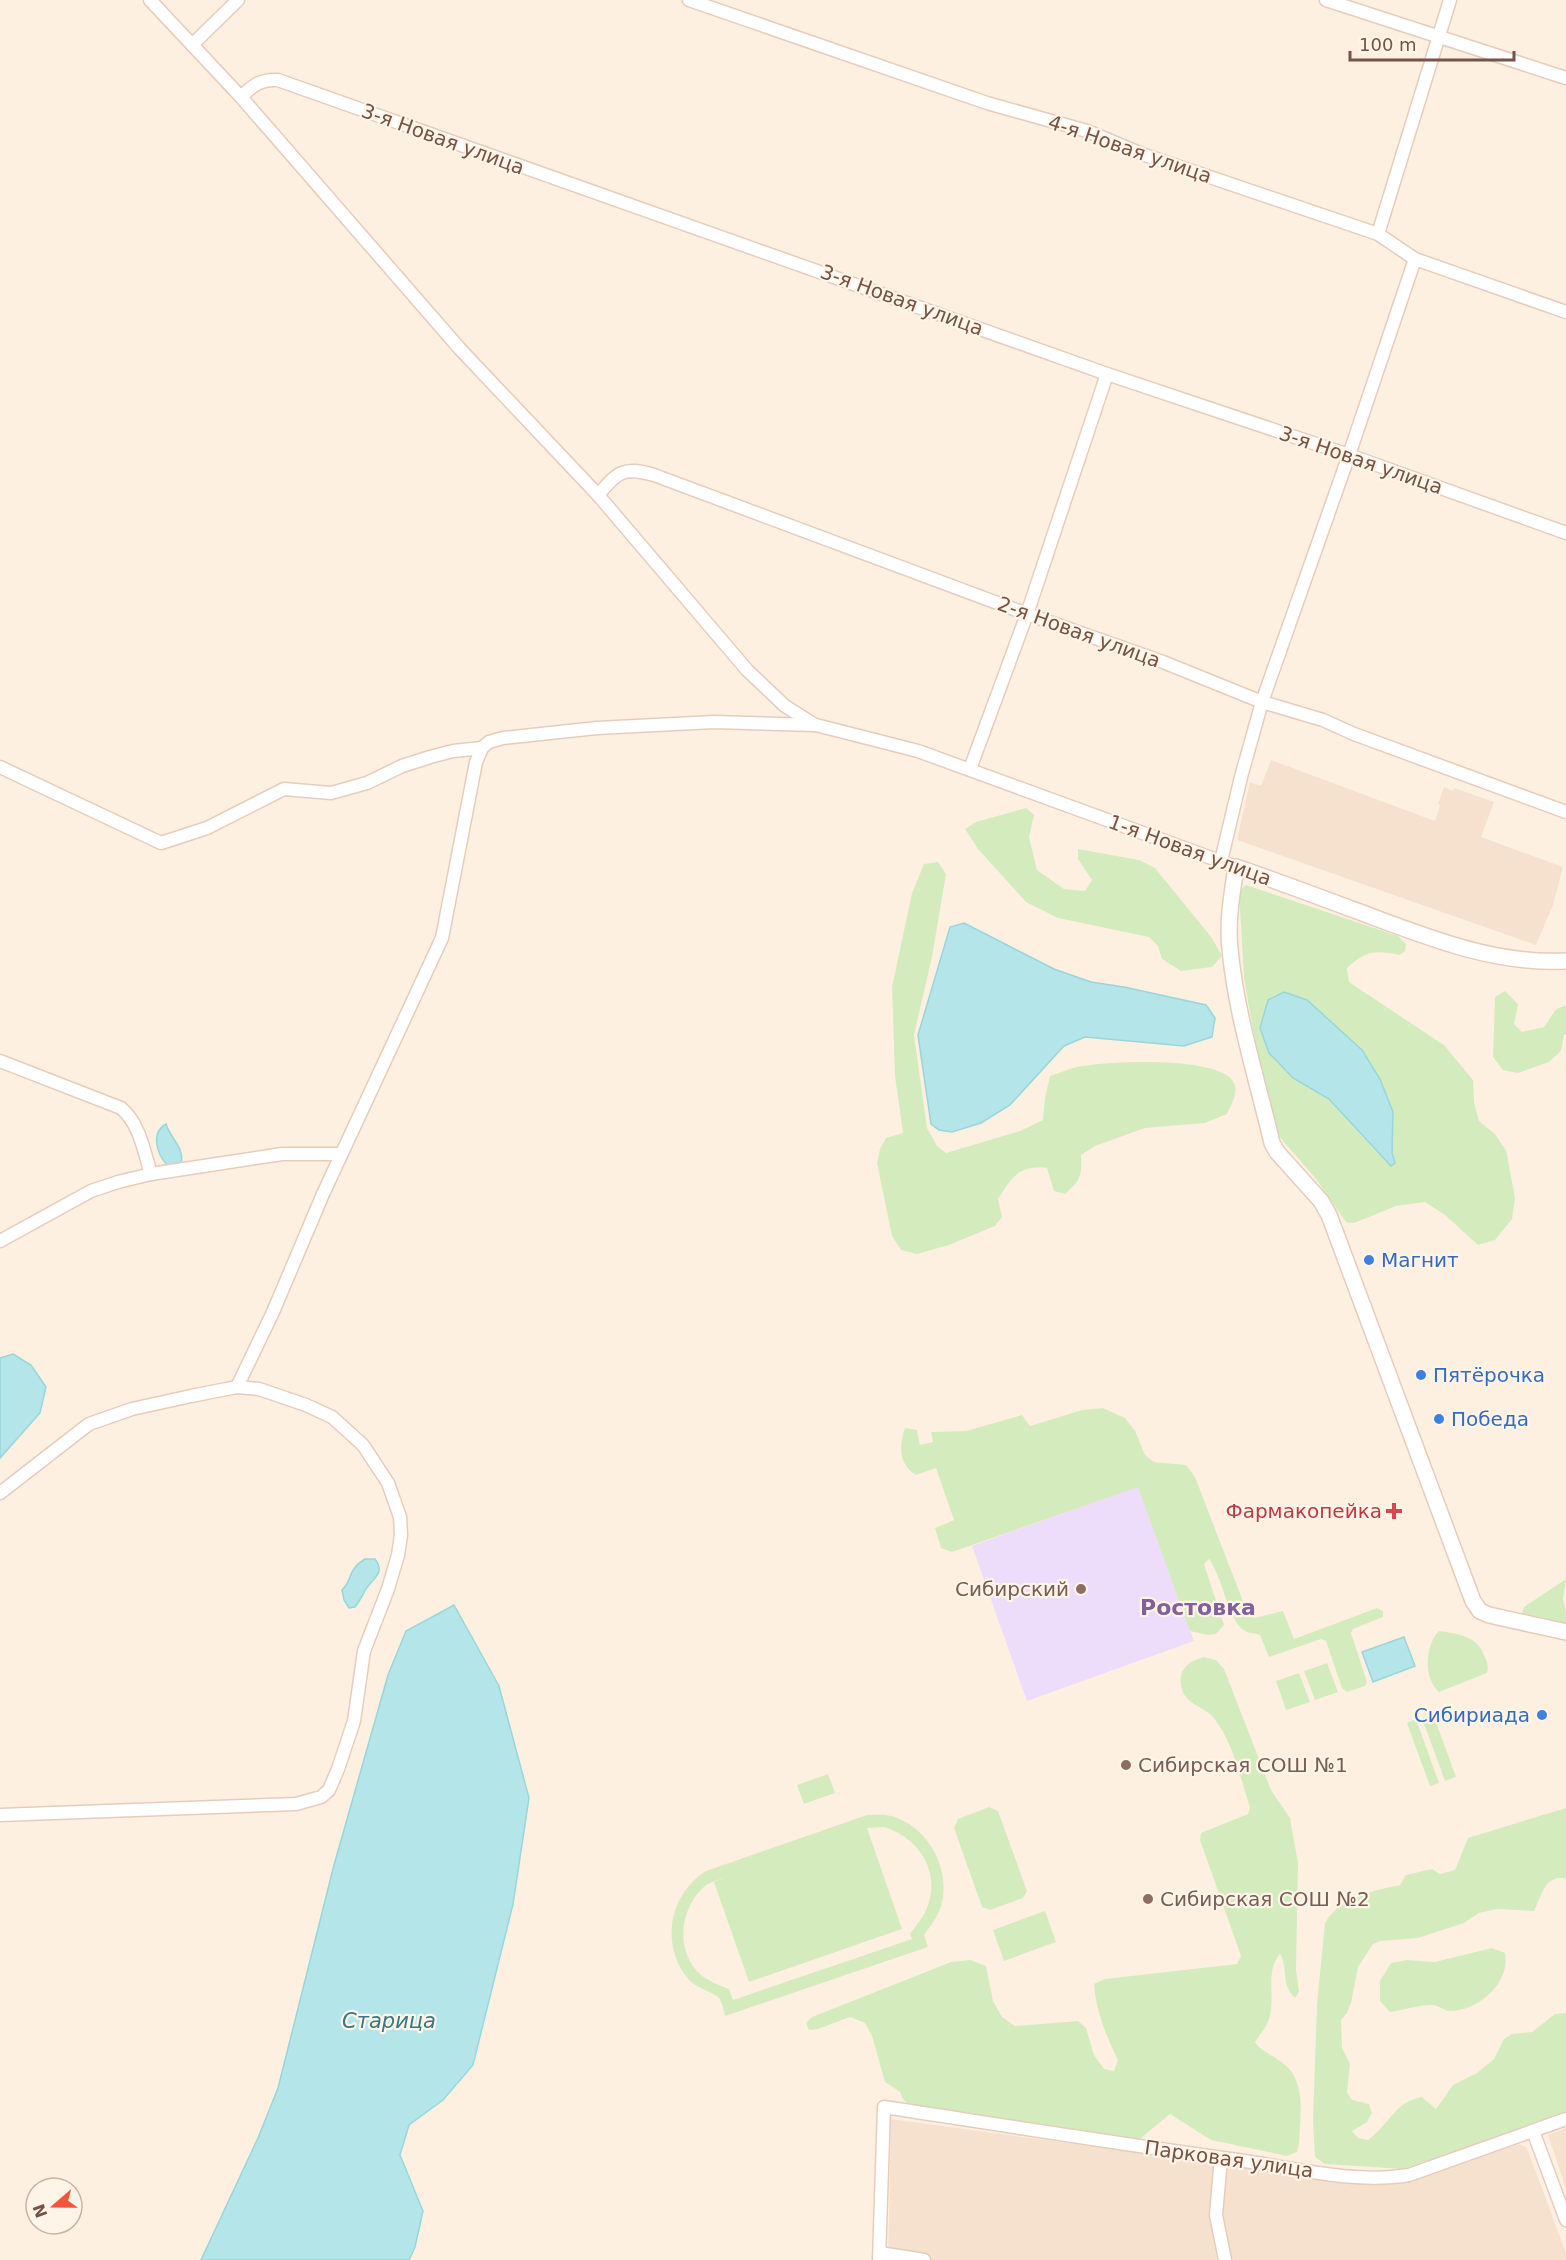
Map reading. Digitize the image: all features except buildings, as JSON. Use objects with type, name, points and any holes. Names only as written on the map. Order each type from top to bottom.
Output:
[{"type":"street","points":[[150,0],[241,97],[460,349],[598,495],[747,670],[785,706],[816,725]]},
{"type":"street","points":[[192,45],[238,0]]},
{"type":"street","name":"4-я Новая улица","points":[[688,0],[987,104],[1087,131],[1142,154],[1378,234],[1415,259],[1566,312]]},
{"type":"street","points":[[1326,0],[1566,78]]},
{"type":"street","points":[[1378,234],[1450,0]]},
{"type":"street","name":"3-я Новая улица","points":[[241,97],[256,83],[267,79],[278,80],[1107,374],[1349,455],[1566,533]]},
{"type":"street","points":[[1221,861],[1262,702],[1415,259]]},
{"type":"street","points":[[970,769],[1027,614],[1107,374]]},
{"type":"street","name":"2-я Новая улица","points":[[598,495],[614,477],[624,471],[637,470],[1163,662],[1262,702],[1323,720],[1354,734],[1566,812]]},
{"type":"street","points":[[237,1387],[273,1312],[341,1154],[442,938],[471,778],[482,748],[489,742],[503,738],[597,728],[714,722],[816,725]]},
{"type":"street","name":"1-я Новая улица","points":[[816,725],[918,751],[970,769],[1402,928],[1473,950],[1512,959],[1566,961]]},
{"type":"street","points":[[0,767],[161,843],[207,828],[284,789],[331,793],[367,783],[402,766],[453,751],[482,748]]},
{"type":"street","points":[[1236,867],[1230,913],[1230,948],[1236,989],[1272,1143],[1277,1152],[1321,1201],[1329,1215],[1473,1601],[1480,1611],[1489,1615],[1566,1632]]},
{"type":"street","points":[[0,1061],[121,1108],[134,1124],[151,1174]]},
{"type":"street","points":[[0,1241],[91,1191],[118,1182],[151,1174],[282,1154],[341,1154]]},
{"type":"street","points":[[0,1493],[89,1424],[104,1417],[237,1387],[259,1389],[306,1405],[332,1417],[349,1430],[363,1445],[388,1483],[399,1517],[401,1535],[388,1589],[364,1651],[354,1721],[338,1770],[329,1790],[321,1797],[296,1804],[0,1815]]},
{"type":"street","name":"Парковая улица","points":[[879,2257],[884,2107],[1221,2158],[1385,2179],[1409,2175],[1566,2119]]},
{"type":"street","points":[[1533,2131],[1566,2220]]},
{"type":"street","points":[[1221,2158],[1216,2215],[1225,2260]]},
{"type":"street","points":[[879,2257],[924,2260]]},
{"type":"shaded area","points":[[1271,760],[1435,821],[1444,787],[1453,791],[1454,788],[1494,802],[1481,837],[1563,867],[1553,905],[1536,945],[1237,840],[1250,782],[1261,786]]},
{"type":"shaded area","name":"Сибирский","points":[[1138,1486],[1194,1641],[1027,1701],[972,1546]]},
{"type":"shaded area","points":[[891,2119],[1213,2163],[1212,2230],[1217,2260],[888,2260]]},
{"type":"shaded area","points":[[1566,2128],[1566,2189],[1548,2135]]},
{"type":"shaded area","points":[[1520,2144],[1527,2148],[1566,2253],[1566,2260],[1231,2260],[1223,2214],[1226,2164],[1329,2178],[1408,2179]]},
{"type":"green space","points":[[1026,808],[1034,815],[1029,837],[1037,870],[1064,889],[1085,891],[1092,880],[1078,859],[1078,849],[1139,860],[1155,868],[1212,938],[1222,956],[1212,967],[1181,971],[1162,959],[1158,946],[1149,937],[1058,918],[1026,902],[978,849],[965,829],[976,822]]},
{"type":"green space","points":[[938,862],[946,874],[932,957],[914,1035],[927,1128],[937,1146],[946,1153],[1020,1131],[1043,1120],[1050,1076],[1077,1067],[1135,1062],[1186,1064],[1225,1074],[1234,1083],[1236,1091],[1227,1114],[1205,1123],[1145,1128],[1095,1146],[1081,1155],[1079,1177],[1065,1194],[1054,1191],[1047,1168],[1030,1168],[1017,1174],[998,1199],[1002,1217],[995,1226],[949,1245],[917,1254],[901,1250],[892,1236],[877,1163],[880,1149],[886,1138],[903,1133],[895,1076],[892,987],[912,893],[924,864]]},
{"type":"green space","points":[[1246,885],[1398,936],[1406,944],[1405,951],[1399,955],[1377,952],[1360,958],[1347,968],[1349,982],[1444,1045],[1473,1080],[1474,1102],[1479,1121],[1495,1134],[1506,1150],[1515,1198],[1512,1219],[1495,1240],[1478,1245],[1445,1215],[1425,1202],[1396,1206],[1354,1223],[1346,1222],[1316,1179],[1278,1135],[1262,1083],[1244,978],[1239,891]],"holes":[[[1293,1078],[1393,1112],[1390,1165],[1329,1099]]]},
{"type":"green space","points":[[1505,991],[1518,1004],[1514,1024],[1522,1032],[1544,1027],[1556,1009],[1566,1005],[1566,1034],[1561,1051],[1549,1062],[1518,1073],[1503,1070],[1493,1057],[1495,997]]},
{"type":"green space","points":[[1103,1408],[1125,1418],[1135,1431],[1145,1455],[1154,1462],[1186,1465],[1195,1477],[1246,1609],[1255,1618],[1283,1611],[1294,1639],[1377,1608],[1383,1611],[1383,1617],[1353,1629],[1351,1633],[1367,1682],[1365,1686],[1347,1692],[1342,1688],[1326,1641],[1321,1639],[1269,1657],[1260,1635],[1244,1630],[1232,1615],[1218,1576],[1209,1559],[1204,1564],[1224,1625],[1216,1634],[1208,1635],[1190,1631],[1138,1487],[952,1552],[941,1548],[935,1528],[954,1520],[936,1468],[916,1475],[906,1466],[901,1454],[905,1428],[917,1430],[920,1445],[933,1442],[931,1432],[966,1431],[1022,1415],[1030,1426],[1082,1410]]},
{"type":"green space","points":[[1566,1579],[1563,1599],[1566,1626],[1524,1617],[1522,1613],[1524,1607]]},
{"type":"green space","points":[[1439,1631],[1466,1637],[1477,1644],[1487,1662],[1487,1673],[1439,1692],[1430,1679],[1428,1662],[1431,1644]]},
{"type":"green space","points":[[1204,1657],[1216,1660],[1224,1669],[1271,1790],[1290,1818],[1298,1863],[1296,1969],[1299,1992],[1295,1998],[1290,1993],[1280,1954],[1273,1969],[1271,2005],[1267,2025],[1255,2042],[1261,2049],[1284,2064],[1296,2080],[1301,2111],[1297,2152],[1287,2156],[1211,2140],[1170,2114],[1141,2138],[1128,2142],[913,2109],[903,2099],[900,2092],[885,2082],[872,2036],[865,2023],[850,2017],[809,2030],[806,2023],[812,2017],[951,1962],[970,1960],[986,1966],[993,2001],[1002,2017],[1015,2026],[1078,2021],[1086,2028],[1094,2055],[1104,2069],[1114,2071],[1118,2060],[1102,2023],[1094,1984],[1105,1979],[1237,1964],[1241,1956],[1200,1840],[1201,1833],[1248,1814],[1250,1807],[1226,1737],[1209,1713],[1186,1697],[1181,1686],[1181,1674],[1186,1666]]},
{"type":"green space","points":[[1327,1663],[1338,1692],[1315,1700],[1304,1671]]},
{"type":"green space","points":[[1299,1673],[1310,1702],[1286,1710],[1276,1681]]},
{"type":"green space","points":[[1433,1714],[1456,1777],[1445,1781],[1422,1718]]},
{"type":"green space","points":[[1416,1719],[1439,1783],[1430,1786],[1407,1723]]},
{"type":"green space","points":[[828,1774],[835,1793],[804,1804],[797,1785]]},
{"type":"green space","points":[[989,1807],[998,1811],[1027,1891],[1023,1898],[990,1910],[982,1907],[954,1828],[958,1819]]},
{"type":"green space","points":[[1566,1808],[1566,1879],[1559,1878],[1548,1883],[1534,1911],[1497,1909],[1479,1913],[1464,1923],[1418,1938],[1381,1941],[1373,1944],[1358,1967],[1351,2003],[1341,2020],[1342,2048],[1350,2064],[1347,2092],[1352,2100],[1369,2104],[1372,2113],[1367,2122],[1352,2131],[1358,2138],[1368,2140],[1398,2109],[1413,2100],[1422,2097],[1436,2109],[1453,2085],[1477,2073],[1494,2059],[1504,2039],[1512,2034],[1532,2032],[1555,2014],[1566,2013],[1566,2115],[1403,2169],[1325,2164],[1315,2157],[1313,2120],[1317,2004],[1325,1923],[1331,1914],[1358,1896],[1400,1885],[1406,1875],[1432,1869],[1440,1874],[1455,1870],[1468,1838]]},
{"type":"green space","points":[[867,1815],[884,1815],[901,1820],[925,1838],[940,1866],[943,1897],[939,1912],[924,1935],[928,1947],[725,2016],[719,1998],[688,1979],[679,1966],[672,1936],[677,1906],[693,1881],[706,1871]],"holes":[[[884,1827],[896,1832],[916,1847],[928,1867],[931,1879],[928,1905],[923,1917],[910,1934],[912,1939],[733,2000],[729,1989],[706,1979],[692,1965],[687,1955],[683,1932],[689,1908],[704,1887],[713,1882],[727,1877],[714,1882],[749,1982],[902,1929],[867,1828]]]},
{"type":"green space","points":[[1045,1911],[1056,1942],[1004,1961],[993,1930]]},
{"type":"green space","points":[[1492,1948],[1505,1953],[1506,1964],[1503,1975],[1498,1985],[1490,1993],[1471,2006],[1450,2011],[1427,2005],[1390,2012],[1380,2001],[1380,1981],[1391,1963],[1406,1960],[1435,1962]]},
{"type":"water","points":[[964,923],[1054,969],[1091,982],[1206,1005],[1215,1018],[1212,1037],[1184,1046],[1085,1037],[1064,1046],[1010,1105],[981,1123],[952,1132],[939,1130],[931,1124],[918,1035],[950,927]]},
{"type":"water","points":[[1284,992],[1307,1000],[1362,1050],[1380,1079],[1393,1112],[1392,1153],[1395,1163],[1391,1166],[1329,1099],[1293,1078],[1269,1053],[1260,1028],[1268,1000]]},
{"type":"water","points":[[166,1124],[182,1158],[181,1163],[168,1166],[157,1144],[158,1133]]},
{"type":"water","points":[[13,1354],[31,1365],[46,1387],[40,1413],[0,1458],[0,1358]]},
{"type":"water","points":[[365,1559],[375,1559],[379,1572],[355,1607],[349,1608],[342,1590],[355,1567]]},
{"type":"water","name":"Старица","points":[[454,1605],[499,1686],[529,1798],[513,1904],[473,2065],[443,2100],[409,2125],[400,2155],[423,2211],[415,2247],[409,2260],[201,2260],[258,2138],[278,2088],[334,1865],[388,1675],[406,1631]]},
{"type":"water","points":[[1404,1637],[1415,1666],[1373,1682],[1362,1652]]},
{"type":"place","name":"Магнит","points":[[1369,1260]]},
{"type":"place","name":"Пятёрочка","points":[[1421,1375]]},
{"type":"place","name":"Победа","points":[[1439,1419]]},
{"type":"place","name":"Фармакопейка","points":[[1394,1511]]},
{"type":"place","name":"Сибирский","points":[[1081,1589]]},
{"type":"place","name":"Сибириада","points":[[1542,1715]]},
{"type":"place","name":"Сибирская СОШ №1","points":[[1126,1765]]},
{"type":"place","name":"Сибирская СОШ №2","points":[[1148,1899]]},
{"type":"district","name":"Ростовка","points":[[1198,1607]]}]
